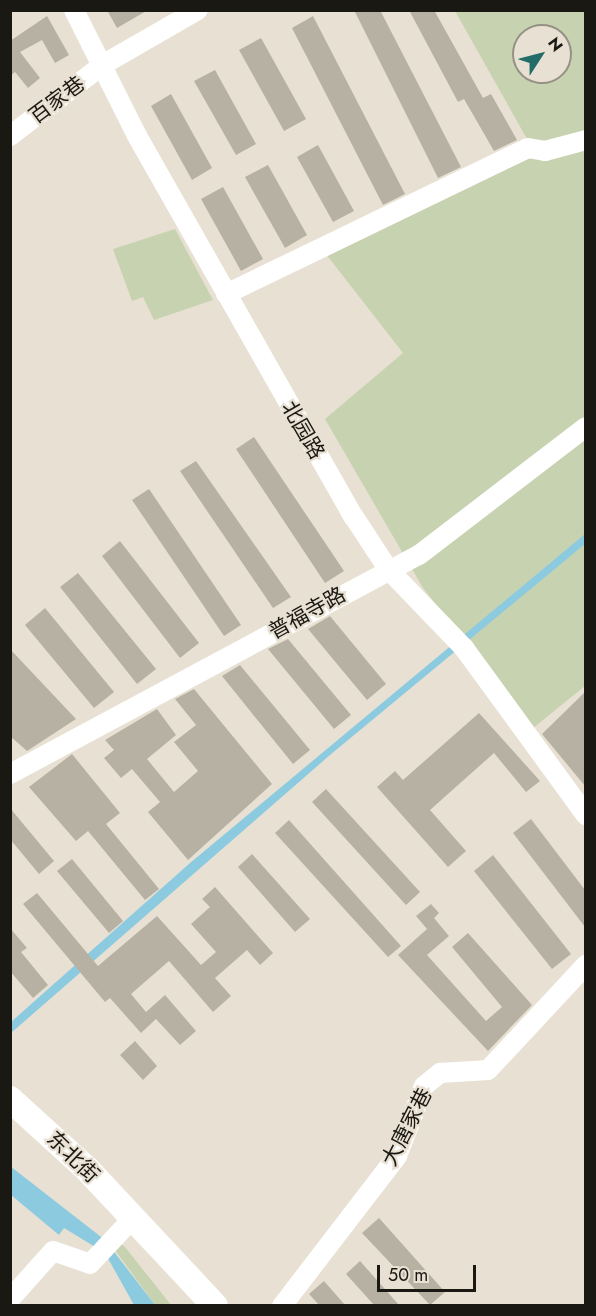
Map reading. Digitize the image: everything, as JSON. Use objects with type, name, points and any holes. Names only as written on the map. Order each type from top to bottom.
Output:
[{"type":"main road","name":"东北街","points":[[10,1099],[133,1218],[215,1305]]},
{"type":"main road","name":"东北街","points":[[133,1218],[198,1305]]},
{"type":"street","name":"北园路","points":[[74,10],[104,64],[136,135],[225,294],[388,569],[460,643],[585,815]]},
{"type":"street","name":"百家巷","points":[[10,136],[104,64],[198,10]]},
{"type":"street","points":[[225,294],[528,148],[545,151],[585,140]]},
{"type":"street","name":"普福寺路","points":[[10,774],[388,569],[419,555],[585,427]]},
{"type":"street","name":"大唐家巷","points":[[282,1305],[397,1156],[424,1086],[440,1073],[488,1070],[585,966]]},
{"type":"street","points":[[10,1299],[53,1251],[90,1264],[133,1218]]},
{"type":"green space","points":[[455,11],[585,11],[585,686],[533,728],[423,588],[325,419],[403,353],[315,240],[527,139]]},
{"type":"green space","points":[[175,229],[213,300],[154,320],[143,297],[132,301],[113,249]]},
{"type":"green space","points":[[121,1244],[171,1305],[155,1305],[115,1250]]},
{"type":"water","points":[[585,534],[585,544],[330,755],[11,1033],[11,1022],[190,863]]},
{"type":"water","points":[[10,1166],[105,1240],[155,1305],[134,1305],[105,1253],[64,1228],[59,1235],[11,1195]]},
{"type":"building","points":[[107,10],[148,10],[117,28]]},
{"type":"building","points":[[354,10],[380,10],[461,167],[438,178]]},
{"type":"building","points":[[409,10],[434,10],[483,98],[491,94],[517,140],[494,151],[464,99],[458,102]]},
{"type":"building","points":[[47,16],[69,55],[55,63],[42,40],[20,52],[40,78],[28,88],[15,72],[10,76],[10,41]]},
{"type":"building","points":[[313,16],[405,194],[383,205],[292,28]]},
{"type":"building","points":[[261,38],[306,119],[284,131],[239,50]]},
{"type":"building","points":[[215,70],[256,144],[236,155],[194,81]]},
{"type":"building","points":[[171,94],[212,168],[192,180],[151,106]]},
{"type":"building","points":[[318,145],[354,211],[333,222],[297,157]]},
{"type":"building","points":[[268,165],[307,235],[285,248],[245,177]]},
{"type":"building","points":[[223,187],[263,259],[241,271],[201,199]]},
{"type":"building","points":[[254,437],[344,571],[325,583],[236,449]]},
{"type":"building","points":[[196,461],[291,597],[273,608],[180,471]]},
{"type":"building","points":[[149,489],[241,625],[224,636],[132,500]]},
{"type":"building","points":[[120,541],[199,643],[180,658],[102,556]]},
{"type":"building","points":[[78,573],[156,669],[137,684],[60,587]]},
{"type":"building","points":[[45,608],[114,692],[94,708],[25,625]]},
{"type":"building","points":[[330,616],[386,684],[367,700],[308,629]]},
{"type":"building","points":[[288,639],[351,715],[334,729],[268,649]]},
{"type":"building","points":[[10,649],[76,719],[27,751],[10,736]]},
{"type":"building","points":[[240,665],[310,750],[293,764],[222,676]]},
{"type":"building","points":[[194,689],[272,784],[188,860],[148,812],[160,802],[132,769],[121,778],[104,758],[114,750],[105,740],[157,709],[176,735],[147,759],[174,792],[198,771],[174,742],[196,725],[175,699]]},
{"type":"building","points":[[585,692],[585,786],[542,734]]},
{"type":"building","points":[[479,713],[540,781],[526,792],[494,753],[430,810],[466,851],[448,867],[377,787],[395,771],[403,780]]},
{"type":"building","points":[[72,754],[120,813],[106,824],[159,889],[145,900],[88,831],[76,841],[29,787]]},
{"type":"building","points":[[326,789],[420,892],[406,905],[312,802]]},
{"type":"building","points":[[10,808],[54,861],[39,874],[10,839]]},
{"type":"building","points":[[531,819],[585,890],[585,927],[513,833]]},
{"type":"building","points":[[289,820],[401,946],[388,957],[275,833]]},
{"type":"building","points":[[252,854],[310,919],[295,932],[238,867]]},
{"type":"building","points":[[493,855],[571,954],[552,969],[474,871]]},
{"type":"building","points":[[72,859],[123,921],[109,933],[57,871]]},
{"type":"building","points":[[215,887],[273,953],[260,965],[247,950],[215,978],[231,996],[213,1012],[169,961],[131,994],[146,1012],[165,995],[196,1031],[180,1045],[156,1019],[141,1033],[110,998],[105,1002],[23,904],[37,893],[98,966],[157,916],[201,965],[216,952],[191,924],[210,907],[202,899]]},
{"type":"building","points":[[431,904],[439,913],[434,918],[449,936],[427,955],[486,1021],[502,1007],[452,947],[468,933],[532,1005],[488,1051],[398,955],[427,929],[416,916]]},
{"type":"building","points":[[10,928],[27,948],[21,952],[48,985],[33,998],[10,971]]},
{"type":"building","points":[[135,1041],[157,1066],[143,1080],[120,1055]]},
{"type":"building","points":[[379,1218],[445,1292],[430,1305],[362,1233]]},
{"type":"building","points":[[360,1261],[399,1305],[374,1305],[346,1274]]},
{"type":"building","points":[[324,1281],[345,1305],[319,1305],[309,1294]]}]
